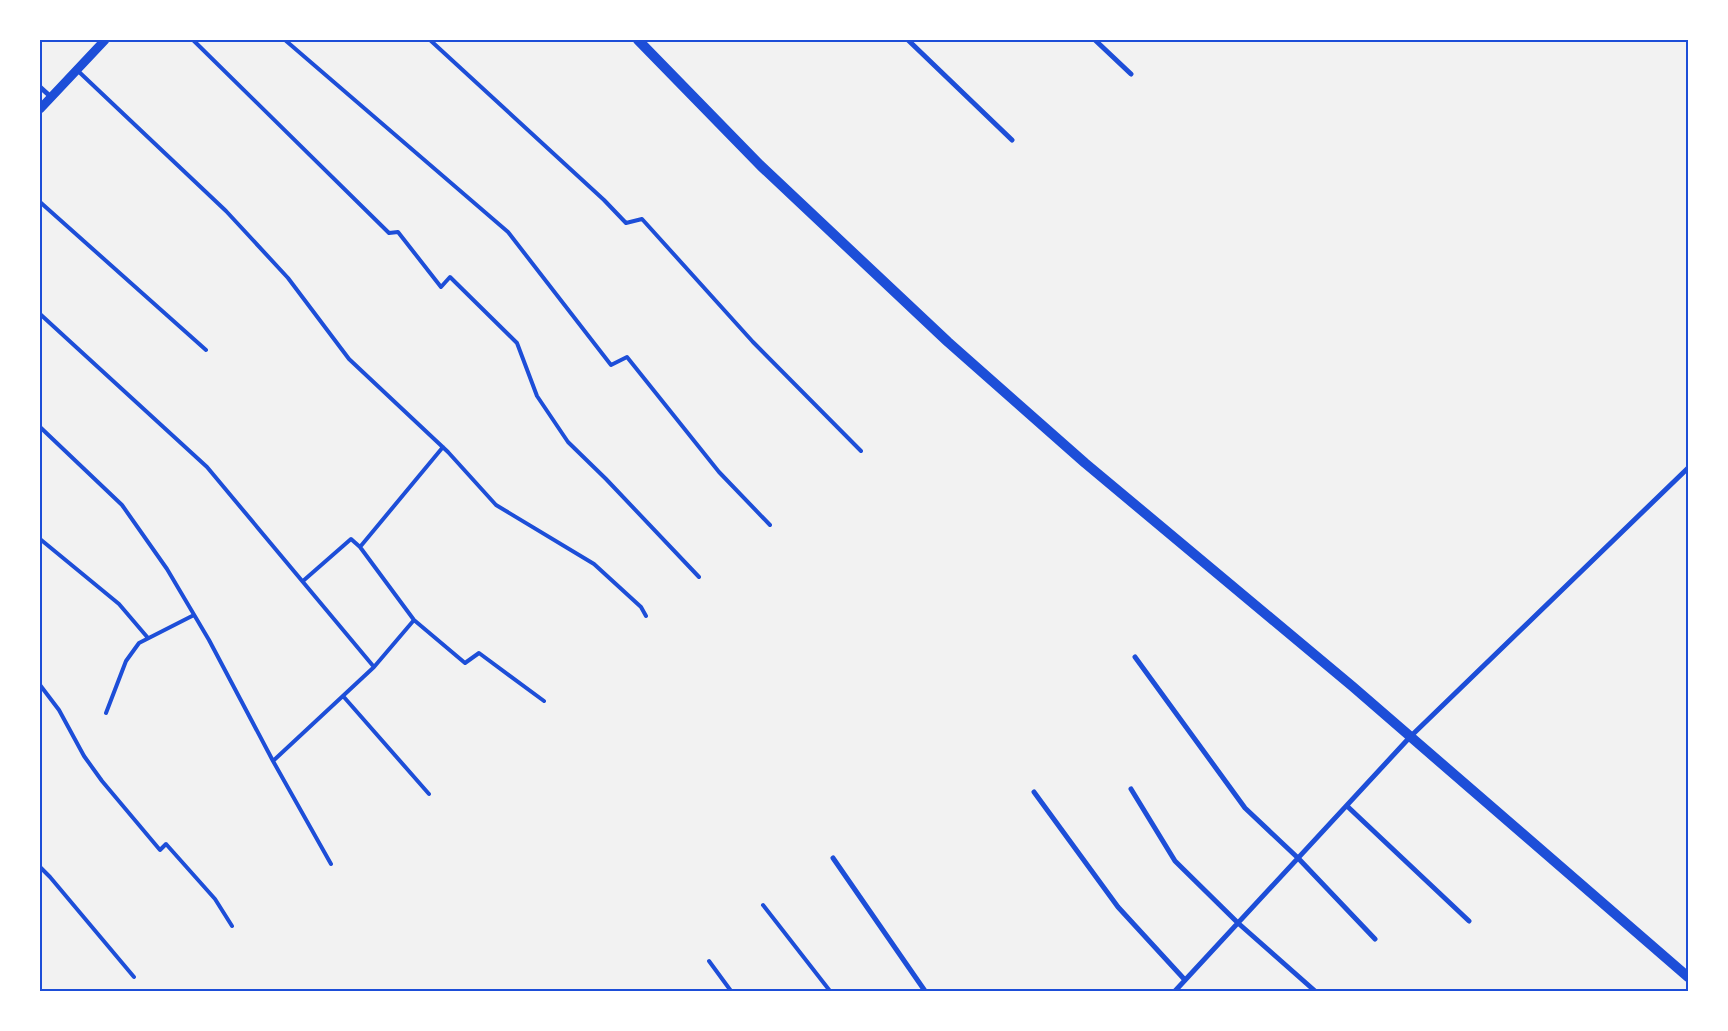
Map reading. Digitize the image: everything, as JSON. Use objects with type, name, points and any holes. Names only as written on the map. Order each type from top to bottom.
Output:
[{"type":"main road","points":[[638,40],[761,166],[955,348],[1085,463],[1352,686],[1688,977]]},
{"type":"street","points":[[40,109],[105,40]]},
{"type":"street","points":[[908,40],[1012,140]]},
{"type":"street","points":[[1094,40],[1131,74]]},
{"type":"street","points":[[40,87],[52,97]]},
{"type":"street","points":[[1175,991],[1410,737],[1688,468]]},
{"type":"street","points":[[1135,657],[1245,808],[1298,858],[1375,939]]},
{"type":"street","points":[[1131,789],[1175,860],[1238,923],[1315,991]]},
{"type":"street","points":[[1034,792],[1118,907],[1185,980]]},
{"type":"street","points":[[1347,806],[1469,921]]},
{"type":"street","points":[[833,858],[925,991]]},
{"type":"lane","points":[[193,40],[389,233],[398,232],[441,287],[450,277],[518,343],[537,396],[568,442],[606,479],[699,577]]},
{"type":"lane","points":[[285,40],[508,232],[611,365],[627,357],[719,472],[770,525]]},
{"type":"lane","points":[[430,40],[597,193],[626,223],[642,219],[754,342],[861,451]]},
{"type":"lane","points":[[77,70],[226,211],[288,278],[349,359],[443,447],[496,505],[594,564],[641,607],[646,616]]},
{"type":"lane","points":[[40,202],[206,350]]},
{"type":"lane","points":[[40,314],[207,466],[374,667]]},
{"type":"lane","points":[[40,427],[122,505],[168,569],[209,640],[273,761],[331,864]]},
{"type":"lane","points":[[360,547],[443,447]]},
{"type":"lane","points":[[40,539],[119,604],[148,638]]},
{"type":"lane","points":[[303,581],[351,539],[360,547],[414,620],[466,663],[479,653],[544,701]]},
{"type":"lane","points":[[106,713],[126,661],[138,643],[194,615]]},
{"type":"lane","points":[[273,761],[374,667],[414,620]]},
{"type":"lane","points":[[40,685],[59,710],[84,756],[102,781],[160,850],[166,844],[215,898],[232,926]]},
{"type":"lane","points":[[343,696],[429,794]]},
{"type":"lane","points":[[40,867],[134,977]]},
{"type":"lane","points":[[763,905],[830,991]]},
{"type":"lane","points":[[709,961],[731,991]]}]
